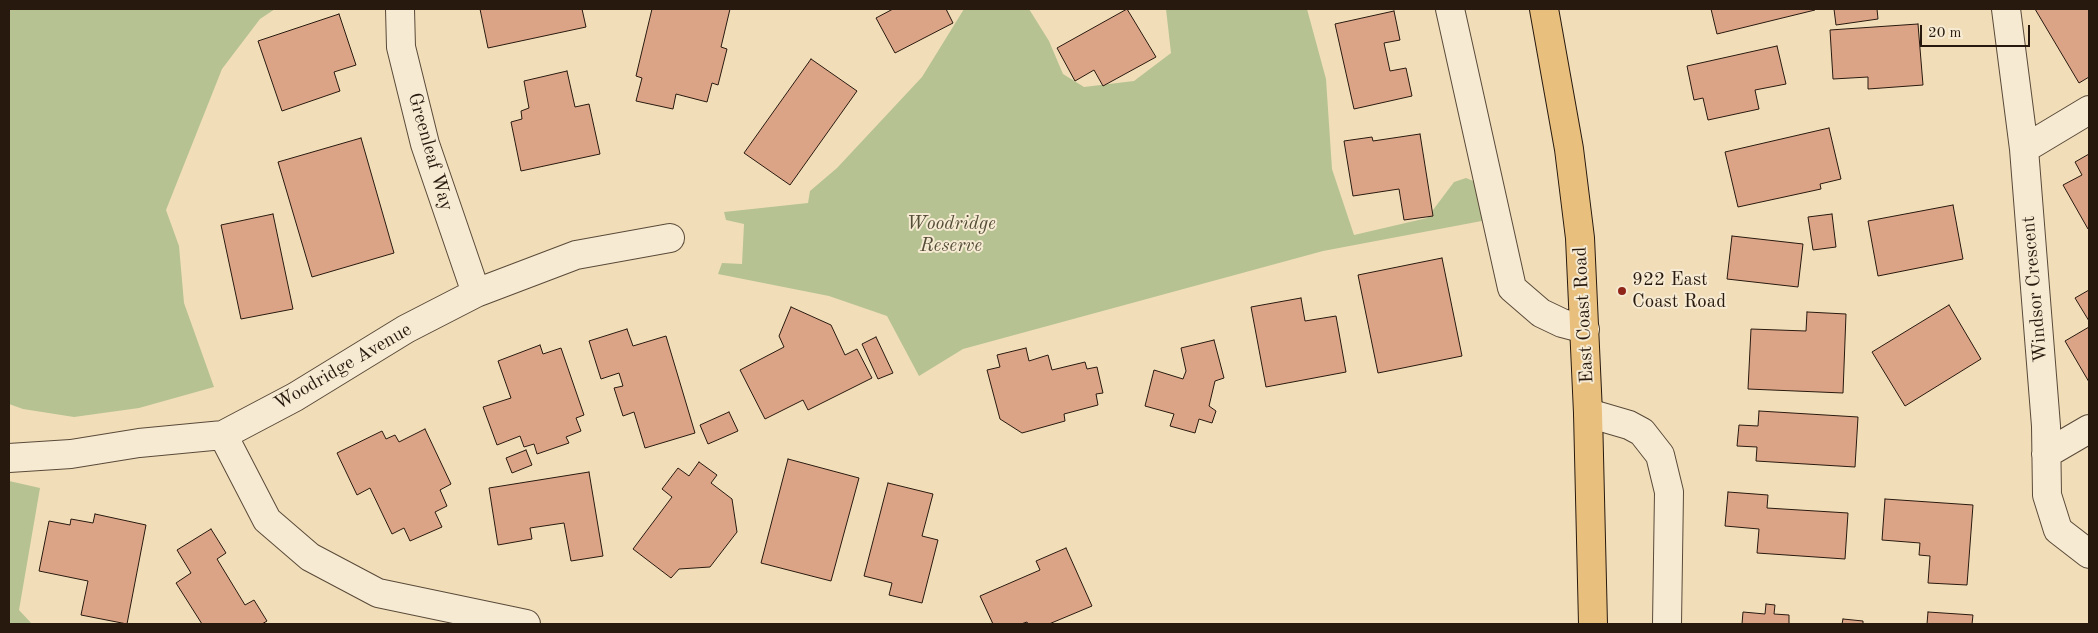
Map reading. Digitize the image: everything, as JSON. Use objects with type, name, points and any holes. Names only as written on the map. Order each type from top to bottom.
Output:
[{"type":"main road","name":"East Coast Road","points":[[1544,9],[1575,192],[1582,265],[1593,624]]},
{"type":"street","name":"Greenleaf Way","points":[[400,9],[401,47],[425,144],[476,293]]},
{"type":"street","points":[[1450,9],[1512,288],[1541,313],[1562,323],[1585,329]]},
{"type":"street","name":"Windsor Crescent","points":[[2006,9],[2024,149],[2046,426],[2047,494],[2058,530],[2089,554]]},
{"type":"street","points":[[2024,149],[2089,110]]},
{"type":"street","name":"Woodridge Avenue","points":[[9,458],[71,454],[139,443],[223,435],[295,397],[406,329],[476,293],[576,255],[670,238]]},
{"type":"street","points":[[1588,413],[1629,425],[1642,432],[1660,456],[1669,492],[1667,624]]},
{"type":"street","points":[[2046,454],[2089,429]]},
{"type":"street","points":[[223,435],[267,520],[310,558],[378,593],[526,624]]},
{"type":"green space","points":[[9,9],[275,9],[260,19],[222,69],[166,210],[179,246],[184,303],[214,387],[139,408],[74,417],[23,409],[9,404]]},
{"type":"green space","name":"Woodridge Reserve","points":[[964,9],[1029,9],[1049,41],[1063,74],[1084,87],[1134,81],[1171,53],[1166,9],[1307,9],[1326,79],[1332,169],[1354,235],[1427,218],[1454,182],[1466,178],[1478,183],[1487,220],[1323,251],[963,349],[919,376],[887,316],[829,296],[718,274],[722,263],[742,264],[744,224],[726,220],[724,212],[808,203],[810,191],[837,168],[922,77]]},
{"type":"green space","points":[[9,481],[40,488],[19,610],[32,624],[9,624]]},
{"type":"building","points":[[480,9],[582,9],[586,27],[488,48]]},
{"type":"building","points":[[652,9],[730,9],[721,47],[727,49],[718,85],[712,83],[707,102],[676,94],[673,109],[636,101],[642,78],[636,76]]},
{"type":"building","points":[[893,9],[946,9],[953,23],[895,53],[876,18]]},
{"type":"building","points":[[1127,9],[1156,57],[1103,86],[1094,70],[1075,81],[1057,48]]},
{"type":"building","points":[[1711,9],[1815,9],[1815,10],[1717,34]]},
{"type":"building","points":[[1834,9],[1877,9],[1878,19],[1836,25]]},
{"type":"building","points":[[2035,9],[2089,9],[2089,77],[2079,83]]},
{"type":"building","points":[[1394,11],[1400,40],[1384,43],[1390,71],[1406,68],[1412,96],[1354,109],[1335,24]]},
{"type":"building","points":[[339,14],[356,65],[334,72],[340,91],[282,111],[258,41]]},
{"type":"building","points":[[1918,24],[1923,85],[1868,89],[1868,77],[1833,79],[1830,30]]},
{"type":"building","points":[[1777,46],[1786,84],[1755,90],[1759,109],[1708,120],[1703,98],[1694,100],[1687,66]]},
{"type":"building","points":[[811,59],[857,91],[790,185],[744,153]]},
{"type":"building","points":[[567,71],[575,107],[589,104],[600,154],[521,171],[511,122],[522,119],[521,111],[529,108],[524,81]]},
{"type":"building","points":[[1829,128],[1841,179],[1820,184],[1821,189],[1738,207],[1725,152]]},
{"type":"building","points":[[1420,134],[1433,216],[1404,220],[1399,189],[1353,196],[1344,141],[1372,137],[1373,141]]},
{"type":"building","points":[[361,138],[394,253],[312,277],[278,162]]},
{"type":"building","points":[[2089,154],[2088,229],[2063,185],[2082,175],[2075,162]]},
{"type":"building","points":[[1953,205],[1963,259],[1878,276],[1868,221]]},
{"type":"building","points":[[273,214],[293,309],[241,319],[221,225]]},
{"type":"building","points":[[1832,214],[1836,247],[1813,250],[1808,217]]},
{"type":"building","points":[[1732,236],[1803,244],[1798,287],[1727,279]]},
{"type":"building","points":[[1442,258],[1462,356],[1378,373],[1358,275]]},
{"type":"building","points":[[2089,290],[2089,321],[2075,298]]},
{"type":"building","points":[[1301,298],[1305,321],[1336,316],[1346,372],[1266,387],[1251,307]]},
{"type":"building","points":[[1949,305],[1981,359],[1905,406],[1872,352]]},
{"type":"building","points":[[791,307],[831,325],[845,355],[857,349],[872,378],[808,410],[803,400],[765,419],[740,370],[784,347],[779,336]]},
{"type":"building","points":[[1807,312],[1846,314],[1843,393],[1748,389],[1751,329],[1806,331]]},
{"type":"building","points":[[2089,327],[2089,382],[2065,341]]},
{"type":"building","points":[[627,329],[633,346],[666,336],[695,433],[645,448],[634,412],[623,416],[614,388],[623,386],[619,373],[601,379],[589,341]]},
{"type":"building","points":[[876,337],[893,373],[878,379],[862,344]]},
{"type":"building","points":[[1214,340],[1224,378],[1215,381],[1209,406],[1216,411],[1212,423],[1199,419],[1195,433],[1170,426],[1174,414],[1145,406],[1154,370],[1183,379],[1186,371],[1181,348]]},
{"type":"building","points":[[540,345],[543,354],[561,348],[584,415],[576,418],[581,431],[566,437],[569,443],[537,454],[534,444],[524,447],[520,436],[497,445],[483,407],[511,398],[498,361]]},
{"type":"building","points":[[1026,348],[1029,361],[1048,355],[1052,370],[1085,362],[1087,369],[1097,367],[1103,393],[1096,394],[1098,405],[1064,414],[1065,421],[1022,433],[1000,419],[987,370],[1000,367],[997,355]]},
{"type":"building","points":[[1759,411],[1858,417],[1855,467],[1756,461],[1757,447],[1737,446],[1739,425],[1758,426]]},
{"type":"building","points":[[729,412],[738,431],[708,444],[700,425]]},
{"type":"building","points":[[425,429],[451,484],[440,490],[447,506],[435,512],[442,527],[410,541],[404,528],[392,534],[370,488],[357,495],[337,453],[382,431],[386,439],[395,435],[399,442]]},
{"type":"building","points":[[526,450],[532,465],[512,473],[506,458]]},
{"type":"building","points":[[788,459],[859,478],[831,581],[761,563]]},
{"type":"building","points":[[699,462],[717,475],[711,483],[732,499],[737,532],[710,567],[679,569],[671,578],[633,549],[672,497],[662,489],[678,468],[689,476]]},
{"type":"building","points":[[589,472],[603,556],[571,561],[564,523],[530,528],[532,539],[498,545],[489,488]]},
{"type":"building","points":[[888,483],[933,494],[922,536],[938,540],[922,603],[889,595],[892,583],[864,576]]},
{"type":"building","points":[[1728,492],[1768,495],[1767,508],[1848,513],[1845,559],[1757,553],[1759,529],[1725,526]]},
{"type":"building","points":[[1885,499],[1973,505],[1967,585],[1928,583],[1930,556],[1919,555],[1920,543],[1882,540]]},
{"type":"building","points":[[95,514],[146,525],[127,624],[81,615],[88,581],[39,571],[49,521],[70,525],[71,519],[93,523]]},
{"type":"building","points":[[211,529],[226,553],[217,559],[245,605],[254,600],[267,621],[262,624],[202,624],[176,583],[191,573],[177,550]]},
{"type":"building","points":[[1066,548],[1092,606],[1049,624],[1028,624],[1027,622],[1021,624],[993,624],[980,596],[1040,570],[1036,561]]},
{"type":"building","points":[[1766,604],[1775,605],[1774,614],[1789,615],[1789,624],[1742,624],[1743,612],[1765,614]]},
{"type":"building","points":[[1928,612],[1973,615],[1972,624],[1927,624]]},
{"type":"building","points":[[1843,619],[1863,621],[1863,624],[1842,624]]},
{"type":"place","name":"922 East Coast Road","points":[[1622,291]]}]
